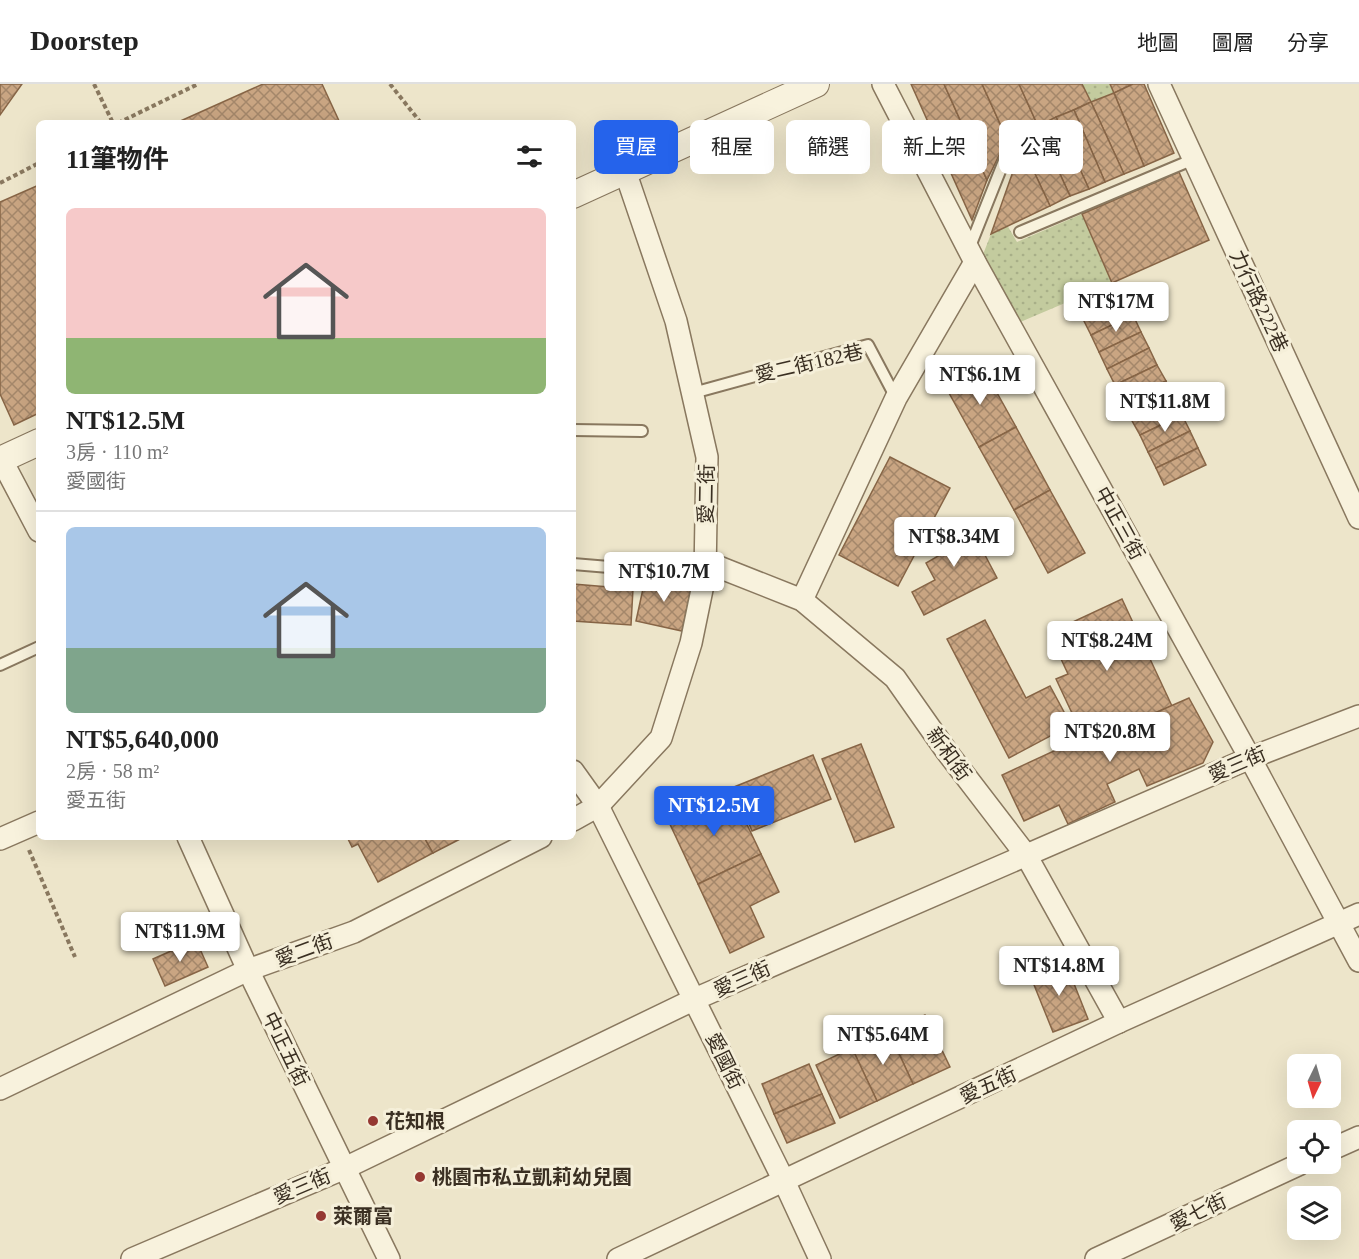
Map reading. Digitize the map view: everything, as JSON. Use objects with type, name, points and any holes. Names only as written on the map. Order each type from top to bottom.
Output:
[{"type":"street","points":[[678,147],[816,84]]},
{"type":"street","name":"中正三街","points":[[883,84],[972,256],[1250,758],[1359,961]]},
{"type":"street","name":"力行路222巷","points":[[1159,84],[1359,518]]},
{"type":"street","points":[[576,194],[618,174]]},
{"type":"street","name":"愛二街","points":[[576,818],[598,806],[661,738],[691,643],[705,568],[707,457],[676,321],[626,174]]},
{"type":"street","points":[[802,600],[896,398],[972,256]]},
{"type":"street","points":[[36,443],[0,459],[36,525]]},
{"type":"street","name":"新和街","points":[[705,568],[802,600],[895,678],[947,752],[1026,855],[1119,1022]]},
{"type":"street","name":"愛三街","points":[[132,1259],[345,1168],[695,999],[1250,758],[1359,716]]},
{"type":"street","name":"愛國街","points":[[576,775],[598,806],[695,999],[820,1259]]},
{"type":"street","points":[[0,839],[30,826]]},
{"type":"street","name":"中正五街","points":[[189,840],[248,970],[389,1259]]},
{"type":"street","name":"愛二街","points":[[0,1089],[248,970],[354,932],[535,840]]},
{"type":"street","name":"愛五街","points":[[618,1259],[1119,1022],[1359,914]]},
{"type":"street","points":[[1341,1145],[1359,1137]]},
{"type":"street","name":"愛七街","points":[[1096,1259],[1287,1170]]},
{"type":"lane","points":[[1020,232],[1194,159]]},
{"type":"lane","points":[[972,256],[1000,174]]},
{"type":"lane","name":"愛二街182巷","points":[[693,393],[868,345],[896,398]]},
{"type":"lane","points":[[576,430],[642,431]]},
{"type":"lane","points":[[576,564],[705,568]]},
{"type":"lane","points":[[0,664],[36,648]]},
{"type":"path","points":[[94,84],[114,120]]},
{"type":"path","points":[[122,120],[198,84]]},
{"type":"path","points":[[390,84],[419,120]]},
{"type":"path","points":[[0,183],[36,165]]},
{"type":"path","points":[[30,826],[75,957]]},
{"type":"green space","points":[[1082,84],[1110,84],[1114,93],[1091,102]]},
{"type":"green space","points":[[1082,214],[1112,283],[1018,323],[982,257],[991,234],[1007,225],[1017,242]]},
{"type":"building","points":[[0,84],[22,84],[0,115]]},
{"type":"building","points":[[263,84],[322,84],[339,120],[183,120]]},
{"type":"building","points":[[911,84],[944,84],[960,120],[927,120]]},
{"type":"building","points":[[944,84],[982,84],[999,121],[999,155],[987,180],[984,174],[987,174],[987,120],[960,120]]},
{"type":"building","points":[[982,84],[1019,84],[1035,120],[999,121]]},
{"type":"building","points":[[1019,84],[1082,84],[1091,102],[1051,120],[1035,120]]},
{"type":"building","points":[[1110,84],[1133,84],[1114,93]]},
{"type":"building","points":[[1133,84],[1144,84],[1174,153],[1144,166],[1114,93]]},
{"type":"building","points":[[1114,93],[1144,166],[1124,174],[1091,102]]},
{"type":"building","points":[[1091,102],[1124,174],[1105,182],[1083,131],[1083,120],[1078,120],[1074,110]]},
{"type":"building","points":[[1074,110],[1078,120],[1057,120],[1056,117]]},
{"type":"building","points":[[1083,131],[1105,182],[1089,189],[1082,174]]},
{"type":"building","points":[[1179,172],[1209,240],[1112,283],[1082,214]]},
{"type":"building","points":[[951,174],[984,174],[987,180],[972,220]]},
{"type":"building","points":[[1012,174],[1035,174],[1050,206],[991,234]]},
{"type":"building","points":[[1035,174],[1060,174],[1070,196],[1050,206]]},
{"type":"building","points":[[1060,174],[1082,174],[1089,189],[1070,196]]},
{"type":"building","points":[[36,186],[36,414],[14,425],[0,394],[0,202]]},
{"type":"building","points":[[1125,298],[1133,315],[1091,335],[1083,319]]},
{"type":"building","points":[[1133,315],[1141,332],[1099,352],[1091,335]]},
{"type":"building","points":[[1141,332],[1149,348],[1107,369],[1099,352]]},
{"type":"building","points":[[1149,348],[1157,365],[1115,385],[1107,369]]},
{"type":"building","points":[[981,364],[1016,427],[979,447],[944,384]]},
{"type":"building","points":[[1157,365],[1166,381],[1123,402],[1115,385]]},
{"type":"building","points":[[1166,381],[1173,398],[1131,419],[1123,402]]},
{"type":"building","points":[[1173,398],[1182,415],[1140,435],[1131,419]]},
{"type":"building","points":[[1182,415],[1190,431],[1148,452],[1140,435]]},
{"type":"building","points":[[1016,427],[1050,490],[1014,510],[979,447]]},
{"type":"building","points":[[1190,431],[1198,448],[1156,468],[1148,452]]},
{"type":"building","points":[[1198,448],[1206,465],[1164,485],[1156,468]]},
{"type":"building","points":[[890,457],[950,488],[898,586],[839,555]]},
{"type":"building","points":[[1050,490],[1085,553],[1048,573],[1014,510]]},
{"type":"building","points":[[966,519],[997,578],[924,615],[912,592],[935,580],[926,563],[940,555],[931,537]]},
{"type":"building","points":[[646,575],[692,584],[682,631],[636,621]]},
{"type":"building","points":[[576,584],[633,589],[631,625],[576,621]]},
{"type":"building","points":[[1122,599],[1172,706],[1086,743],[1056,679],[1068,674],[1049,633]]},
{"type":"building","points":[[985,620],[1026,698],[1050,686],[1071,725],[1009,758],[947,639]]},
{"type":"building","points":[[1189,698],[1213,742],[1203,763],[1147,786],[1139,769],[1107,784],[1115,802],[1068,824],[1059,805],[1024,821],[1002,775],[1084,737],[1086,743]]},
{"type":"building","points":[[861,744],[894,827],[855,842],[822,759]]},
{"type":"building","points":[[813,755],[831,799],[752,831],[734,787]]},
{"type":"building","points":[[731,791],[761,854],[698,884],[668,820]]},
{"type":"building","points":[[348,840],[426,840],[433,853],[378,882],[358,844],[352,847]]},
{"type":"building","points":[[426,840],[458,840],[433,853]]},
{"type":"building","points":[[761,854],[779,892],[750,906],[764,937],[730,953],[698,884]]},
{"type":"building","points":[[196,940],[208,967],[165,986],[153,959]]},
{"type":"building","points":[[1065,961],[1088,1019],[1053,1032],[1030,975]]},
{"type":"building","points":[[925,1015],[950,1067],[913,1084],[889,1032]]},
{"type":"building","points":[[889,1032],[913,1084],[877,1101],[852,1048]]},
{"type":"building","points":[[852,1048],[877,1101],[840,1118],[816,1065]]},
{"type":"building","points":[[809,1064],[822,1094],[774,1114],[762,1084]]},
{"type":"building","points":[[822,1094],[835,1123],[787,1143],[774,1114]]},
{"type":"place","name":"花知根","points":[[373,1121]]},
{"type":"place","name":"桃園市私立凱莉幼兒園","points":[[420,1177]]},
{"type":"place","name":"萊爾富","points":[[321,1216]]}]
